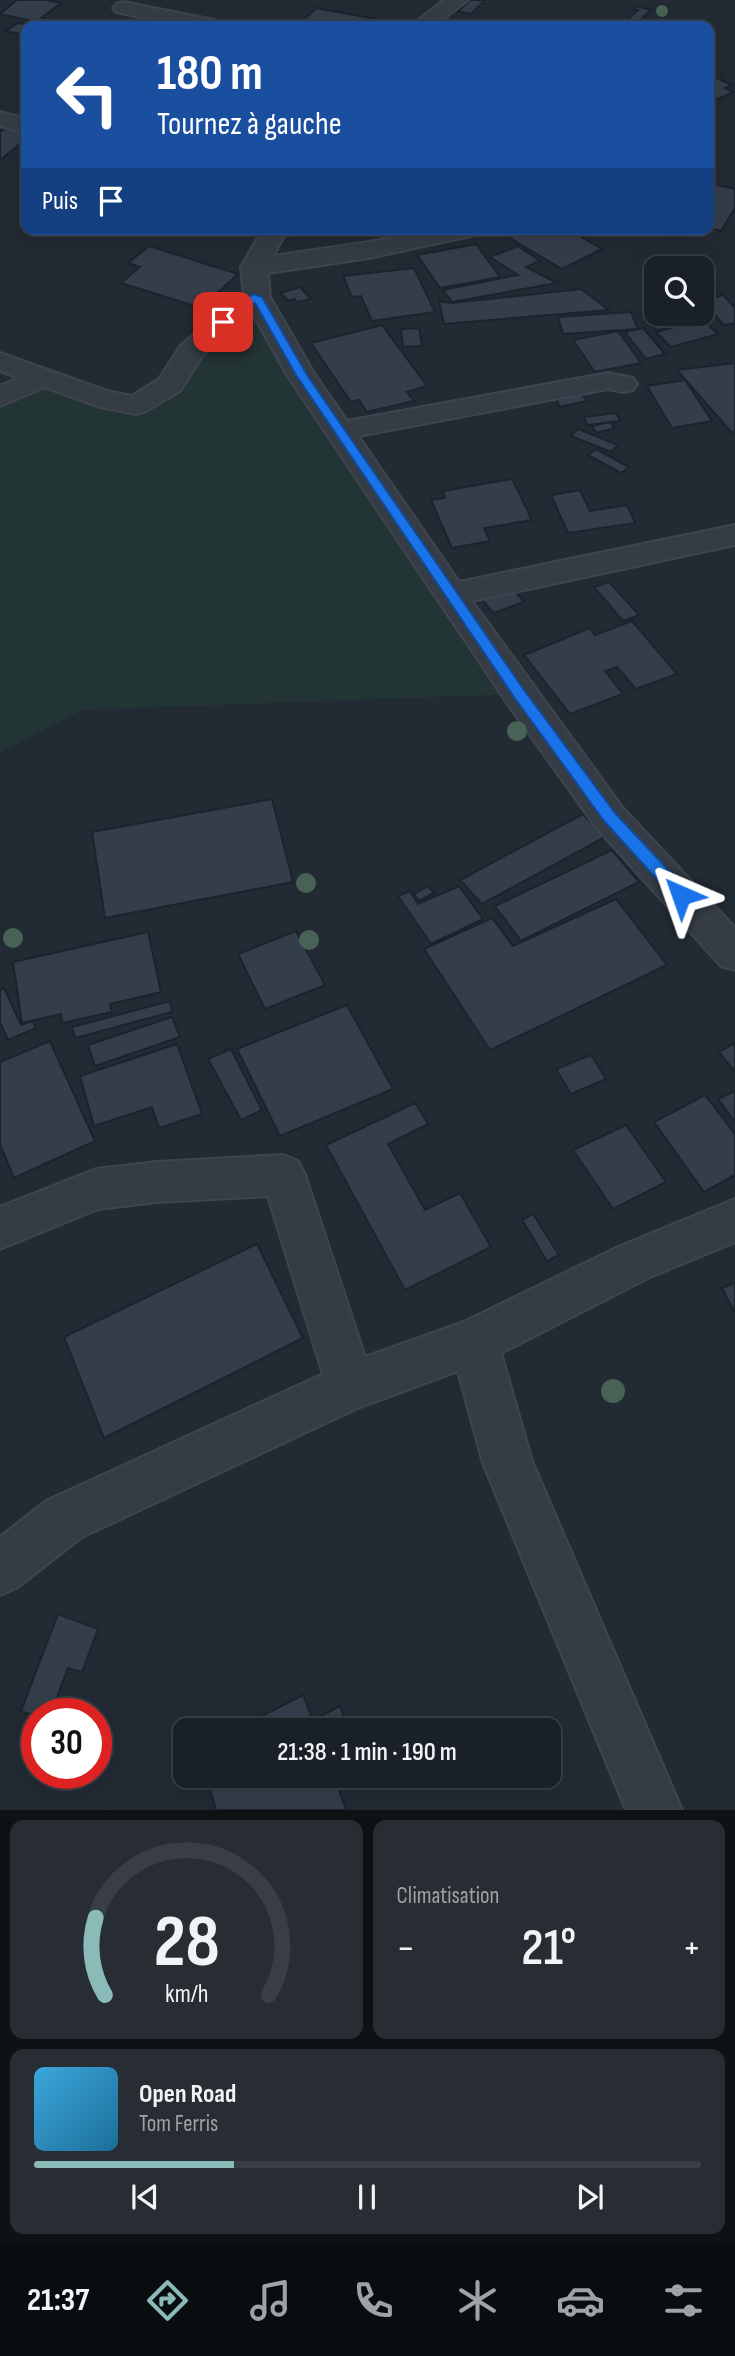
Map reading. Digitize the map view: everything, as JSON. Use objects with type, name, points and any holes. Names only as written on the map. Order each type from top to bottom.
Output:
[{"type":"street","points":[[428,21],[458,0]]},
{"type":"street","points":[[122,8],[188,21]]},
{"type":"street","points":[[0,119],[21,125]]},
{"type":"street","points":[[0,361],[100,398],[136,405],[170,385],[191,351],[255,282],[274,235]]},
{"type":"street","points":[[255,282],[369,250],[442,235]]},
{"type":"street","points":[[255,282],[301,375],[519,694],[609,817],[735,954]]},
{"type":"street","points":[[0,397],[44,377]]},
{"type":"street","points":[[339,431],[608,381],[623,384]]},
{"type":"street","points":[[452,594],[735,535]]},
{"type":"street","points":[[0,1228],[96,1189],[157,1182],[283,1175],[351,1386]]},
{"type":"street","points":[[0,1569],[64,1518],[351,1386],[474,1342],[634,1262],[735,1220]]},
{"type":"street","points":[[474,1342],[508,1463],[654,1810]]},
{"type":"shaded area","points":[[257,297],[519,694],[82,710],[0,753],[0,397],[44,377],[136,405]]},
{"type":"building","points":[[17,0],[61,3],[37,21],[0,14]]},
{"type":"building","points":[[471,0],[485,0],[471,14],[458,11]]},
{"type":"building","points":[[637,6],[651,10],[639,21],[626,21],[638,10],[633,9]]},
{"type":"building","points":[[316,8],[376,19],[374,21],[303,21]]},
{"type":"building","points":[[146,17],[166,21],[142,21]]},
{"type":"building","points":[[18,23],[21,24],[20,34],[6,31]]},
{"type":"building","points":[[714,76],[732,85],[725,88],[733,92],[714,101]]},
{"type":"building","points":[[10,126],[21,129],[21,143],[0,160],[0,132]]},
{"type":"building","points":[[714,184],[735,189],[735,208],[721,231],[714,229]]},
{"type":"building","points":[[294,235],[418,235],[418,236]]},
{"type":"building","points":[[578,235],[602,249],[562,269],[506,236]]},
{"type":"building","points":[[476,244],[500,277],[440,288],[417,255]]},
{"type":"building","points":[[149,246],[238,274],[201,308],[121,283],[140,267],[128,263]]},
{"type":"building","points":[[518,246],[540,261],[526,267],[557,283],[452,302],[443,290],[518,275],[490,257]]},
{"type":"building","points":[[414,268],[435,312],[372,321],[361,296],[352,297],[343,276]]},
{"type":"building","points":[[300,287],[311,299],[288,301],[281,293]]},
{"type":"building","points":[[581,289],[609,310],[444,324],[439,301],[452,303]]},
{"type":"building","points":[[723,295],[735,308],[735,323],[724,325],[714,314],[714,298]]},
{"type":"building","points":[[631,312],[638,329],[563,334],[558,317]]},
{"type":"building","points":[[382,325],[427,386],[407,392],[414,401],[367,412],[359,400],[351,402],[311,343]]},
{"type":"building","points":[[677,326],[709,326],[718,334],[671,347],[656,332]]},
{"type":"building","points":[[419,328],[422,346],[403,347],[401,329]]},
{"type":"building","points":[[643,328],[665,354],[646,359],[625,332]]},
{"type":"building","points":[[618,331],[641,363],[595,372],[573,340]]},
{"type":"building","points":[[735,363],[735,431],[732,433],[677,370]]},
{"type":"building","points":[[685,380],[712,421],[672,428],[647,386]]},
{"type":"building","points":[[582,394],[587,401],[560,407],[556,400]]},
{"type":"building","points":[[616,413],[620,421],[587,425],[584,417]]},
{"type":"building","points":[[610,422],[615,428],[596,433],[592,426]]},
{"type":"building","points":[[578,429],[618,445],[611,452],[571,436]]},
{"type":"building","points":[[596,449],[629,467],[621,473],[588,455]]},
{"type":"building","points":[[512,479],[532,520],[484,528],[490,541],[452,548],[431,500],[445,498],[443,491]]},
{"type":"building","points":[[580,490],[590,511],[627,505],[635,523],[568,533],[551,495]]},
{"type":"building","points":[[609,582],[639,615],[623,621],[594,587]]},
{"type":"building","points":[[511,587],[524,602],[493,613],[480,597]]},
{"type":"building","points":[[632,621],[677,674],[636,689],[617,667],[605,671],[623,694],[570,714],[524,655],[590,628],[595,635]]},
{"type":"building","points":[[272,799],[293,882],[105,918],[92,832]]},
{"type":"building","points":[[583,814],[605,837],[482,904],[460,880]]},
{"type":"building","points":[[612,850],[639,882],[521,941],[495,906]]},
{"type":"building","points":[[428,886],[434,893],[419,901],[414,894]]},
{"type":"building","points":[[459,886],[483,919],[431,944],[398,896],[410,891],[418,904]]},
{"type":"building","points":[[616,899],[667,965],[490,1050],[424,949],[492,918],[513,946]]},
{"type":"building","points":[[296,931],[325,985],[265,1009],[238,954]]},
{"type":"building","points":[[148,932],[161,992],[110,1004],[112,1012],[62,1023],[61,1014],[22,1023],[13,962]]},
{"type":"building","points":[[4,988],[21,1025],[33,1021],[36,1028],[8,1040],[0,1022],[0,990]]},
{"type":"building","points":[[170,1001],[172,1012],[75,1038],[72,1027]]},
{"type":"building","points":[[347,1005],[393,1089],[280,1136],[237,1049]]},
{"type":"building","points":[[172,1017],[180,1037],[95,1066],[88,1045]]},
{"type":"building","points":[[50,1041],[95,1141],[14,1178],[0,1144],[0,1062]]},
{"type":"building","points":[[735,1043],[735,1072],[719,1052]]},
{"type":"building","points":[[177,1044],[202,1114],[159,1128],[152,1107],[94,1126],[80,1076]]},
{"type":"building","points":[[231,1049],[262,1110],[241,1120],[208,1059]]},
{"type":"building","points":[[591,1055],[606,1079],[571,1094],[556,1069]]},
{"type":"building","points":[[735,1091],[735,1122],[718,1099]]},
{"type":"building","points":[[705,1095],[735,1134],[735,1175],[704,1192],[654,1122]]},
{"type":"building","points":[[415,1103],[428,1124],[388,1144],[425,1210],[460,1193],[491,1247],[405,1290],[326,1145]]},
{"type":"building","points":[[626,1125],[666,1182],[613,1209],[573,1150]]},
{"type":"building","points":[[533,1214],[559,1255],[547,1261],[522,1220]]},
{"type":"building","points":[[257,1244],[303,1338],[104,1438],[64,1337]]},
{"type":"building","points":[[735,1283],[735,1313],[722,1288]]},
{"type":"building","points":[[58,1614],[98,1629],[82,1672],[68,1668],[57,1698],[26,1698]]},
{"type":"building","points":[[303,1695],[312,1718],[258,1718]]},
{"type":"building","points":[[340,1706],[344,1718],[322,1718]]},
{"type":"building","points":[[210,1788],[338,1788],[346,1810],[216,1810]]},
{"type":"route","points":[[223,322],[257,297],[301,375],[519,694],[609,817],[681,895]]}]
